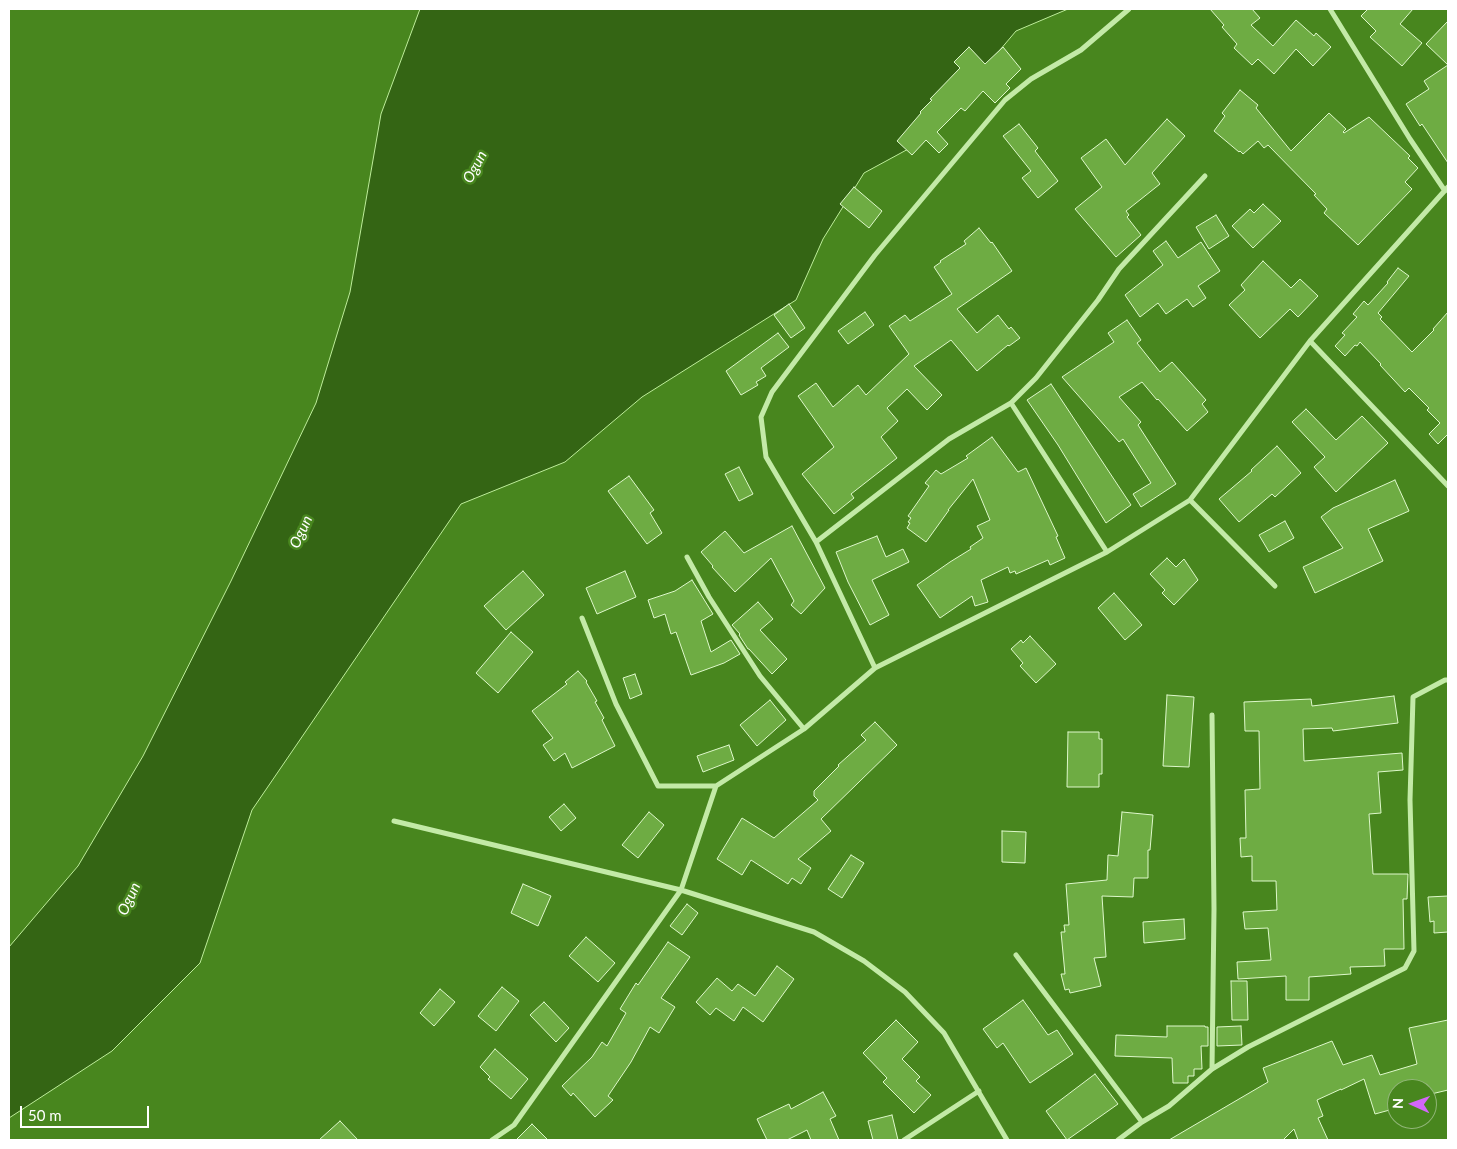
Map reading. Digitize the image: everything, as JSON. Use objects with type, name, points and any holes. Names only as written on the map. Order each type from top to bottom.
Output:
[{"type":"street","points":[[875,668],[816,542],[766,457],[761,417],[772,392],[874,255],[1005,100],[1031,79],[1081,50],[1129,9]]},
{"type":"street","points":[[582,618],[616,704],[658,786],[716,786],[804,729],[875,668],[1107,552],[1190,500],[1310,342],[1447,189],[1410,139],[1330,9]]},
{"type":"street","points":[[816,542],[949,438],[1011,403],[1042,371],[1098,300],[1118,269],[1205,176]]},
{"type":"street","points":[[1310,342],[1448,486]]},
{"type":"street","points":[[1011,403],[1107,552]]},
{"type":"street","points":[[1190,500],[1275,586]]},
{"type":"street","points":[[687,557],[709,597],[760,676],[804,729]]},
{"type":"street","points":[[1118,1140],[1142,1122],[1169,1106],[1212,1069],[1248,1047],[1405,968],[1414,951],[1410,800],[1413,697],[1448,680]]},
{"type":"street","points":[[1212,715],[1214,910],[1212,1069]]},
{"type":"street","points":[[492,1140],[514,1125],[681,890],[716,786]]},
{"type":"street","points":[[394,821],[681,890],[814,932],[864,961],[905,992],[944,1032],[1007,1140]]},
{"type":"street","points":[[1016,955],[1142,1122]]},
{"type":"street","points":[[904,1140],[979,1091]]},
{"type":"water","name":"Ogun","points":[[420,9],[1068,9],[1016,31],[923,141],[864,173],[823,239],[796,300],[642,397],[565,462],[461,504],[252,810],[200,963],[112,1051],[9,1118],[9,947],[78,866],[143,756],[231,581],[316,403],[350,292],[381,114]]},
{"type":"building","points":[[1210,9],[1252,9],[1260,18],[1251,25],[1273,46],[1296,20],[1314,36],[1316,33],[1331,47],[1313,66],[1296,49],[1274,74],[1258,59],[1252,65],[1234,48],[1237,44]]},
{"type":"building","points":[[1368,9],[1413,9],[1400,24],[1422,43],[1402,66],[1370,37],[1376,31],[1361,16]]},
{"type":"building","points":[[1448,21],[1448,65],[1426,44]]},
{"type":"building","points":[[969,47],[985,64],[1003,47],[1021,69],[1006,84],[1010,88],[995,103],[983,91],[965,111],[961,108],[937,132],[948,144],[939,153],[926,140],[912,155],[897,141],[932,100],[930,99],[960,68],[954,62]]},
{"type":"building","points":[[1448,65],[1448,163],[1406,104],[1429,89],[1424,81]]},
{"type":"building","points":[[1240,90],[1258,105],[1256,108],[1291,151],[1329,113],[1346,129],[1344,133],[1369,117],[1410,156],[1408,158],[1418,168],[1405,182],[1412,189],[1358,245],[1324,213],[1327,209],[1314,195],[1316,194],[1268,145],[1264,148],[1258,141],[1243,154],[1214,131],[1225,116],[1222,113]]},
{"type":"building","points":[[1167,119],[1185,136],[1152,173],[1160,184],[1126,211],[1129,215],[1127,217],[1141,235],[1116,257],[1075,209],[1102,187],[1081,158],[1106,139],[1125,165]]},
{"type":"building","points":[[1019,124],[1038,148],[1035,151],[1058,181],[1038,198],[1022,178],[1031,171],[1003,136]]},
{"type":"building","points":[[854,187],[882,211],[869,228],[840,204]]},
{"type":"building","points":[[1263,204],[1281,221],[1253,248],[1232,226],[1250,209],[1254,213]]},
{"type":"building","points":[[1216,215],[1229,236],[1209,249],[1196,227]]},
{"type":"building","points":[[979,228],[992,242],[1012,271],[957,309],[977,333],[998,315],[1009,329],[1011,327],[1020,338],[1008,345],[977,371],[951,340],[914,366],[942,395],[927,410],[907,389],[887,408],[898,421],[881,437],[897,458],[851,494],[854,498],[834,514],[802,474],[834,447],[798,396],[816,383],[833,407],[858,385],[866,395],[909,354],[889,326],[905,315],[910,321],[952,294],[934,267],[966,244],[964,241]]},
{"type":"building","points":[[1166,241],[1178,258],[1201,242],[1220,271],[1198,286],[1206,298],[1193,307],[1187,299],[1166,314],[1158,303],[1140,317],[1125,295],[1163,265],[1153,251]]},
{"type":"building","points":[[1263,261],[1291,288],[1300,279],[1318,296],[1298,317],[1290,309],[1260,338],[1229,305],[1245,290],[1241,285]]},
{"type":"building","points":[[1398,268],[1409,276],[1378,313],[1382,317],[1380,319],[1412,352],[1434,330],[1448,312],[1448,434],[1438,444],[1429,434],[1440,423],[1427,410],[1429,408],[1409,388],[1405,392],[1360,342],[1345,356],[1335,346],[1345,335],[1342,333],[1357,317],[1353,314],[1364,301],[1368,305],[1388,283]]},
{"type":"building","points":[[789,304],[805,328],[791,338],[774,315]]},
{"type":"building","points":[[865,312],[874,325],[848,344],[838,331]]},
{"type":"building","points":[[1127,320],[1141,340],[1137,343],[1160,372],[1172,362],[1206,400],[1202,404],[1208,412],[1187,431],[1142,382],[1119,397],[1141,422],[1138,425],[1176,484],[1141,507],[1133,494],[1151,483],[1123,439],[1119,442],[1062,377],[1114,342],[1108,333]]},
{"type":"building","points":[[778,333],[789,347],[761,368],[766,376],[756,382],[758,385],[741,395],[726,371]]},
{"type":"building","points":[[1051,384],[1131,505],[1106,523],[1058,445],[1027,400]]},
{"type":"building","points":[[1306,409],[1336,440],[1362,416],[1388,443],[1336,492],[1314,467],[1325,457],[1292,422]]},
{"type":"building","points":[[992,437],[1018,472],[1026,468],[1058,536],[1056,537],[1065,558],[1050,565],[1048,560],[1016,574],[1015,571],[1010,573],[1008,567],[981,580],[988,602],[975,606],[972,596],[940,618],[917,585],[971,549],[970,547],[983,538],[977,526],[990,520],[973,479],[948,510],[926,542],[907,528],[911,518],[908,516],[929,486],[925,483],[936,470],[941,474],[968,458],[966,456]]},
{"type":"building","points":[[1277,446],[1301,473],[1275,497],[1272,494],[1239,522],[1219,499],[1252,471]]},
{"type":"building","points":[[739,467],[753,494],[739,501],[725,474]]},
{"type":"building","points":[[629,476],[654,510],[650,513],[662,533],[647,544],[608,491]]},
{"type":"building","points":[[1395,480],[1409,511],[1368,529],[1383,561],[1315,593],[1303,567],[1343,548],[1321,517],[1333,508]]},
{"type":"building","points":[[1285,521],[1294,538],[1269,552],[1259,535]]},
{"type":"building","points":[[792,526],[825,588],[801,614],[791,605],[794,601],[771,558],[735,592],[701,552],[725,531],[744,553]]},
{"type":"building","points":[[877,536],[886,557],[903,549],[909,562],[872,580],[889,615],[870,625],[848,582],[836,552]]},
{"type":"building","points":[[1167,558],[1176,567],[1184,559],[1198,580],[1174,605],[1162,593],[1165,590],[1150,574]]},
{"type":"building","points":[[523,571],[544,595],[506,630],[484,606]]},
{"type":"building","points":[[625,571],[636,597],[597,614],[586,588]]},
{"type":"building","points":[[692,580],[713,614],[701,621],[711,652],[731,640],[740,654],[724,663],[691,675],[676,632],[671,634],[665,614],[654,618],[648,600],[675,591]]},
{"type":"building","points":[[1114,593],[1142,625],[1125,640],[1098,608]]},
{"type":"building","points":[[758,602],[773,619],[760,630],[787,659],[772,674],[748,649],[740,634],[732,625]]},
{"type":"building","points":[[511,632],[533,652],[498,693],[476,673]]},
{"type":"building","points":[[1030,636],[1056,664],[1036,683],[1020,666],[1023,663],[1011,649],[1021,640],[1023,643]]},
{"type":"building","points":[[578,671],[587,681],[597,701],[595,702],[604,718],[602,720],[615,746],[572,768],[565,753],[554,761],[543,745],[553,738],[532,711],[567,684],[565,682]]},
{"type":"building","points":[[635,674],[642,694],[630,699],[623,678]]},
{"type":"building","points":[[1167,695],[1194,697],[1189,767],[1163,766]]},
{"type":"building","points":[[1394,696],[1398,723],[1333,731],[1332,728],[1303,729],[1304,761],[1402,753],[1403,770],[1378,772],[1381,813],[1369,814],[1373,874],[1408,874],[1407,899],[1403,899],[1404,949],[1384,949],[1385,966],[1350,967],[1351,974],[1309,977],[1309,1000],[1286,1000],[1286,976],[1238,979],[1237,962],[1271,960],[1268,928],[1245,929],[1243,912],[1277,910],[1276,881],[1252,881],[1252,856],[1241,857],[1240,838],[1246,838],[1245,790],[1260,789],[1259,731],[1245,731],[1244,702],[1311,699],[1312,706]]},
{"type":"building","points":[[770,700],[786,720],[757,746],[740,725]]},
{"type":"building","points":[[875,722],[897,745],[821,819],[831,831],[798,859],[811,868],[801,884],[792,878],[788,884],[751,860],[742,875],[717,859],[742,818],[774,838],[818,800],[814,796],[814,791],[838,765],[866,740],[861,735]]},
{"type":"building","points":[[1068,732],[1099,732],[1099,739],[1102,739],[1102,774],[1099,774],[1099,787],[1067,787]]},
{"type":"building","points":[[729,745],[734,760],[703,772],[697,756]]},
{"type":"building","points":[[564,804],[576,818],[561,831],[549,817]]},
{"type":"building","points":[[649,812],[664,825],[638,858],[622,845]]},
{"type":"building","points":[[1122,812],[1153,815],[1150,850],[1148,850],[1148,878],[1134,878],[1133,897],[1102,896],[1106,957],[1094,958],[1101,986],[1070,993],[1069,989],[1065,990],[1061,974],[1065,974],[1061,932],[1065,932],[1064,925],[1069,925],[1066,884],[1107,880],[1108,855],[1118,856]]},
{"type":"building","points":[[1002,831],[1026,832],[1025,863],[1002,862]]},
{"type":"building","points":[[851,855],[864,863],[842,898],[828,889]]},
{"type":"building","points":[[523,884],[551,896],[538,926],[511,913]]},
{"type":"building","points":[[1448,896],[1448,932],[1434,933],[1434,921],[1430,922],[1428,897]]},
{"type":"building","points":[[687,904],[698,913],[682,935],[670,926]]},
{"type":"building","points":[[1184,919],[1185,939],[1144,943],[1143,922]]},
{"type":"building","points":[[586,937],[615,963],[598,982],[569,956]]},
{"type":"building","points":[[668,942],[690,957],[661,998],[675,1007],[659,1033],[650,1027],[631,1062],[608,1096],[613,1100],[595,1117],[573,1093],[571,1096],[562,1086],[592,1057],[602,1042],[607,1046],[626,1013],[620,1009],[636,983],[638,985]]},
{"type":"building","points":[[777,966],[794,979],[763,1022],[743,1007],[734,1021],[716,1008],[710,1015],[696,1002],[717,978],[732,991],[738,984],[755,996]]},
{"type":"building","points":[[1231,981],[1247,981],[1248,1020],[1232,1020]]},
{"type":"building","points":[[502,987],[519,1001],[496,1031],[478,1016]]},
{"type":"building","points":[[440,989],[455,1002],[434,1026],[420,1013]]},
{"type":"building","points":[[1023,1000],[1048,1035],[1057,1030],[1073,1054],[1030,1083],[1003,1043],[997,1048],[983,1029]]},
{"type":"building","points":[[544,1002],[569,1028],[556,1042],[530,1015]]},
{"type":"building","points":[[896,1020],[918,1042],[902,1059],[920,1077],[916,1081],[931,1095],[914,1113],[883,1082],[887,1078],[863,1053]]},
{"type":"building","points":[[1448,1020],[1448,1090],[1437,1093],[1437,1079],[1387,1079],[1387,1111],[1375,1114],[1364,1079],[1317,1100],[1323,1116],[1318,1118],[1328,1140],[1298,1140],[1294,1129],[1283,1140],[1169,1140],[1268,1082],[1263,1068],[1332,1041],[1343,1065],[1372,1055],[1380,1075],[1417,1064],[1409,1028]]},
{"type":"building","points":[[1167,1026],[1208,1027],[1208,1046],[1201,1046],[1202,1069],[1194,1069],[1194,1076],[1188,1076],[1188,1083],[1173,1083],[1172,1058],[1115,1056],[1116,1035],[1167,1037]]},
{"type":"building","points":[[1241,1026],[1242,1045],[1217,1046],[1217,1027]]},
{"type":"building","points":[[495,1049],[528,1079],[511,1099],[488,1079],[490,1077],[480,1067]]},
{"type":"building","points":[[1095,1074],[1118,1104],[1067,1140],[1046,1111]]},
{"type":"building","points":[[823,1092],[836,1116],[830,1119],[839,1140],[811,1140],[807,1130],[787,1140],[767,1140],[757,1119],[789,1104],[791,1109]]},
{"type":"building","points":[[892,1115],[898,1140],[873,1140],[868,1121]]},
{"type":"building","points":[[340,1121],[358,1140],[319,1140]]},
{"type":"building","points":[[532,1124],[548,1140],[516,1140]]}]
